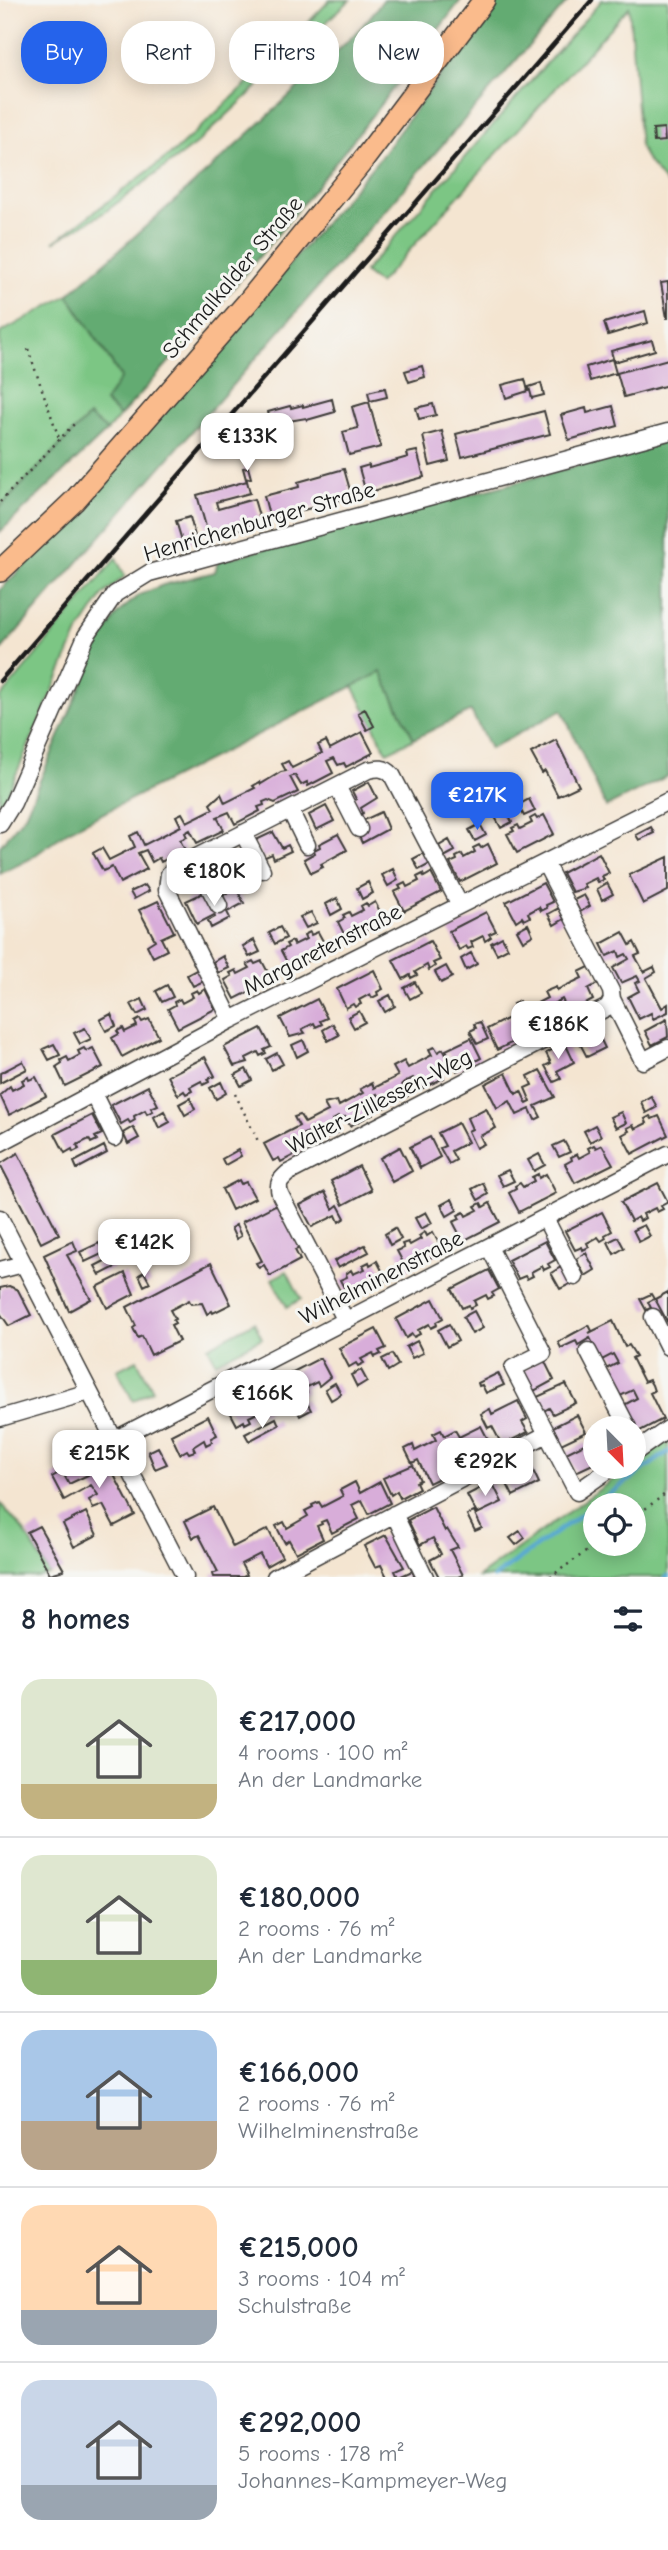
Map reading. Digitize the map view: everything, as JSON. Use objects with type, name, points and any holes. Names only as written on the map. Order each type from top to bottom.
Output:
[{"type":"main road","name":"Schmalkalder Straße","points":[[0,571],[74,500],[247,303],[361,163],[484,0]]},
{"type":"street","name":"Henrichenburger Straße","points":[[0,824],[13,803],[86,636],[106,604],[129,584],[149,573],[668,432]]},
{"type":"street","points":[[231,1020],[167,890],[169,874],[177,867],[368,770],[388,770],[460,905]]},
{"type":"street","points":[[337,786],[359,830]]},
{"type":"street","name":"Margaretenstraße","points":[[0,1143],[231,1020],[668,801]]},
{"type":"street","points":[[290,810],[307,845]]},
{"type":"street","points":[[243,833],[262,870]]},
{"type":"street","points":[[194,859],[219,906]]},
{"type":"street","points":[[545,863],[611,991],[612,999],[643,1061],[668,1048]]},
{"type":"street","name":"Walter-Zillessen-Weg","points":[[346,1321],[280,1194],[280,1179],[602,1012],[612,999]]},
{"type":"street","points":[[93,1093],[115,1139]]},
{"type":"street","name":"Wilhelminenstraße","points":[[114,1440],[668,1154]]},
{"type":"street","points":[[545,1218],[575,1277]]},
{"type":"street","points":[[0,1219],[185,1577]]},
{"type":"street","points":[[489,1247],[543,1353],[513,1368],[577,1492],[596,1479]]},
{"type":"street","points":[[0,1270],[23,1264]]},
{"type":"street","points":[[653,1317],[668,1347]]},
{"type":"street","points":[[588,1351],[622,1416]]},
{"type":"street","points":[[0,1419],[89,1392]]},
{"type":"street","points":[[646,1441],[668,1429]]},
{"type":"street","points":[[280,1576],[547,1434]]},
{"type":"street","points":[[394,1514],[425,1577]]},
{"type":"path","points":[[28,349],[60,441]]},
{"type":"path","points":[[0,502],[75,423]]},
{"type":"path","name":"Walter-Zillessen-Weg","points":[[235,1094],[258,1141]]},
{"type":"path","points":[[646,1508],[668,1492]]},
{"type":"path","points":[[550,1577],[583,1554]]},
{"type":"green space","points":[[330,0],[350,0],[328,21],[310,21]]},
{"type":"green space","points":[[383,0],[461,0],[444,22],[366,21]]},
{"type":"green space","points":[[495,0],[569,0],[0,651],[0,590],[95,493],[379,159],[434,84],[444,84],[444,70]]},
{"type":"green space","points":[[602,0],[668,0],[668,186],[640,147],[629,7],[379,284],[364,272]]},
{"type":"green space","points":[[353,35],[353,84],[396,84],[253,264],[120,416],[105,402],[121,377],[68,295],[302,84],[339,84],[339,50]]},
{"type":"green space","points":[[247,84],[260,84],[196,144],[105,212],[54,242],[175,151]]},
{"type":"green space","points":[[68,295],[121,378],[105,402],[120,416],[107,431],[89,416],[0,507],[0,333]]},
{"type":"green space","points":[[89,416],[107,431],[0,532],[0,507]]},
{"type":"green space","points":[[668,440],[668,776],[606,807],[562,710],[490,749],[471,711],[414,739],[381,672],[68,831],[30,859],[0,874],[0,846],[25,815],[101,640],[118,613],[139,595],[163,585],[215,572],[218,561]]},
{"type":"green space","points":[[116,558],[125,576],[104,594],[78,633],[0,811],[0,698]]},
{"type":"green space","points":[[381,672],[414,739],[387,752],[353,686]]},
{"type":"green space","points":[[287,1271],[301,1299],[287,1307],[272,1279]]},
{"type":"green space","points":[[254,1322],[262,1338],[216,1362],[208,1347]]},
{"type":"green space","points":[[137,1360],[153,1390],[133,1401],[117,1370]]},
{"type":"green space","points":[[668,1440],[668,1577],[478,1577],[583,1501],[583,1556],[646,1556],[646,1493],[594,1493],[614,1479],[646,1479],[646,1456]]},
{"type":"green space","points":[[0,1503],[24,1531],[50,1574],[38,1577],[0,1577]]},
{"type":"building","points":[[664,128],[665,141],[654,142],[653,129]]},
{"type":"building","points":[[668,282],[668,318],[667,318],[661,283]]},
{"type":"building","points":[[645,311],[648,323],[608,335],[604,323]]},
{"type":"building","points":[[652,340],[655,350],[614,362],[611,351]]},
{"type":"building","points":[[612,359],[616,373],[590,381],[586,367]]},
{"type":"building","points":[[668,359],[668,385],[624,397],[617,373]]},
{"type":"building","points":[[422,366],[425,377],[409,382],[405,371]]},
{"type":"building","points":[[525,379],[528,391],[506,398],[502,385]]},
{"type":"building","points":[[541,383],[544,395],[532,398],[529,387]]},
{"type":"building","points":[[385,388],[387,397],[370,401],[368,392]]},
{"type":"building","points":[[332,399],[335,412],[307,420],[271,424],[268,412]]},
{"type":"building","points":[[369,402],[381,447],[349,455],[343,432],[358,428],[352,407]]},
{"type":"building","points":[[433,404],[436,415],[419,419],[416,408]]},
{"type":"building","points":[[613,406],[618,426],[569,440],[561,415],[586,408],[587,413]]},
{"type":"building","points":[[544,411],[550,434],[462,457],[456,434]]},
{"type":"building","points":[[442,431],[449,461],[430,466],[423,436]]},
{"type":"building","points":[[286,437],[289,448],[278,451],[275,439]]},
{"type":"building","points":[[417,451],[424,477],[366,493],[359,468],[369,465],[369,468],[408,457],[407,453]]},
{"type":"building","points":[[248,467],[251,478],[246,479],[243,468]]},
{"type":"building","points":[[344,469],[352,497],[270,519],[264,496],[299,487],[298,482]]},
{"type":"building","points":[[247,481],[250,493],[216,502],[218,509],[254,499],[261,523],[209,537],[197,495]]},
{"type":"building","points":[[190,517],[196,540],[183,544],[176,521]]},
{"type":"building","points":[[365,709],[374,726],[367,730],[358,713]]},
{"type":"building","points":[[362,732],[373,753],[346,767],[344,763],[338,765],[334,758],[327,761],[333,773],[308,786],[307,782],[301,785],[295,775],[290,777],[298,792],[275,803],[268,800],[263,802],[264,805],[258,807],[260,811],[235,824],[229,812],[217,817],[224,830],[197,843],[190,830],[185,833],[187,837],[180,840],[185,850],[161,862],[159,858],[152,862],[146,850],[138,853],[147,869],[120,883],[112,867],[103,871],[93,853],[102,848],[109,860],[135,847],[130,836],[138,832],[144,845],[181,826],[176,816],[182,813],[187,822],[213,809],[210,804],[221,794],[225,803],[255,788],[253,786],[260,782],[261,784],[286,771],[282,764],[288,761],[292,768],[322,753],[318,745],[326,741],[330,749]]},
{"type":"building","points":[[556,740],[579,786],[558,796],[545,771],[542,773],[531,753]]},
{"type":"building","points":[[369,782],[377,798],[361,808],[363,813],[356,817],[349,803],[356,799],[352,791]]},
{"type":"building","points":[[529,799],[535,811],[524,816],[518,805]]},
{"type":"building","points":[[326,806],[334,821],[316,830],[309,815]]},
{"type":"building","points":[[506,811],[512,822],[501,828],[495,817]]},
{"type":"building","points":[[381,812],[388,829],[362,843],[357,832],[360,822]]},
{"type":"building","points":[[544,815],[554,834],[517,853],[507,834],[514,831],[512,828],[518,825],[520,829],[532,823],[530,819],[535,816],[537,819]]},
{"type":"building","points":[[480,824],[486,835],[475,841],[469,830]]},
{"type":"building","points":[[651,827],[654,833],[639,840],[636,835]]},
{"type":"building","points":[[273,832],[282,848],[288,845],[291,851],[274,859],[272,854],[263,858],[254,841]]},
{"type":"building","points":[[338,834],[347,850],[321,864],[323,867],[311,873],[304,859],[315,853],[314,850],[320,847],[319,844]]},
{"type":"building","points":[[449,840],[455,851],[444,857],[439,846]]},
{"type":"building","points":[[488,844],[497,863],[460,882],[450,863],[462,854],[464,858],[475,852],[473,848],[479,845],[481,848]]},
{"type":"building","points":[[424,853],[430,864],[419,870],[413,859]]},
{"type":"building","points":[[599,853],[609,873],[602,876],[604,880],[598,882],[596,878],[584,884],[586,888],[572,892],[562,873]]},
{"type":"building","points":[[226,856],[235,872],[242,869],[245,875],[228,883],[225,878],[216,882],[208,865]]},
{"type":"building","points":[[668,857],[668,891],[643,904],[629,875]]},
{"type":"building","points":[[393,869],[398,880],[388,886],[382,875]]},
{"type":"building","points":[[431,873],[441,892],[404,911],[394,892],[401,889],[399,886],[405,883],[407,887],[419,881],[417,877]]},
{"type":"building","points":[[368,882],[373,893],[362,899],[357,888]]},
{"type":"building","points":[[543,883],[553,902],[541,911],[539,907],[528,913],[530,917],[524,920],[522,917],[516,921],[506,902]]},
{"type":"building","points":[[607,883],[613,894],[602,900],[597,889]]},
{"type":"building","points":[[145,885],[149,891],[134,899],[130,892]]},
{"type":"building","points":[[236,888],[244,903],[227,912],[230,918],[211,928],[208,921],[215,917],[214,915],[197,924],[186,901],[203,893],[211,908],[216,905],[219,897]]},
{"type":"building","points":[[584,895],[590,906],[580,912],[574,900]]},
{"type":"building","points":[[337,898],[342,909],[331,915],[326,904]]},
{"type":"building","points":[[158,901],[174,932],[161,938],[167,950],[153,957],[147,945],[155,940],[139,910]]},
{"type":"building","points":[[375,902],[385,921],[347,940],[338,922],[345,918],[343,915],[349,912],[351,916],[363,910],[361,906],[366,903],[368,906]]},
{"type":"building","points":[[559,908],[564,919],[554,925],[548,914]]},
{"type":"building","points":[[311,912],[317,923],[306,928],[300,917]]},
{"type":"building","points":[[486,912],[496,931],[489,934],[491,937],[485,941],[483,936],[471,942],[473,947],[468,949],[466,946],[459,950],[449,931]]},
{"type":"building","points":[[528,924],[533,935],[523,941],[517,930]]},
{"type":"building","points":[[280,927],[286,938],[275,944],[269,933]]},
{"type":"building","points":[[310,932],[311,935],[318,932],[328,950],[291,970],[281,951],[292,941],[294,945],[306,939],[304,935]]},
{"type":"building","points":[[623,932],[630,945],[634,942],[640,954],[635,956],[644,972],[654,967],[656,972],[646,978],[662,1008],[668,1004],[668,1012],[653,1019],[651,1013],[639,1019],[628,997],[639,991],[635,983],[640,981],[637,976],[621,983],[613,968],[629,959],[626,954],[620,957],[618,951],[607,956],[601,944]]},
{"type":"building","points":[[502,937],[508,948],[497,954],[491,943]]},
{"type":"building","points":[[254,940],[260,952],[249,957],[243,946]]},
{"type":"building","points":[[430,941],[440,960],[433,963],[435,966],[429,970],[427,965],[415,972],[417,975],[403,979],[393,960]]},
{"type":"building","points":[[471,953],[477,964],[466,970],[461,959]]},
{"type":"building","points":[[223,956],[229,968],[218,973],[213,962]]},
{"type":"building","points":[[253,961],[255,964],[262,961],[272,980],[235,999],[225,980],[236,970],[238,974],[250,968],[247,964]]},
{"type":"building","points":[[446,966],[452,977],[441,983],[435,972]]},
{"type":"building","points":[[591,966],[599,983],[588,989],[593,1000],[569,1013],[562,999],[551,1005],[558,1019],[534,1031],[528,1018],[516,1024],[511,1012],[516,1010],[513,1004],[519,1001],[524,1010],[547,998],[544,992],[556,987],[557,990],[582,978],[579,972]]},
{"type":"building","points":[[198,969],[204,981],[193,986],[187,975]]},
{"type":"building","points":[[374,970],[383,989],[372,998],[370,994],[359,1000],[361,1004],[346,1008],[337,989]]},
{"type":"building","points":[[415,982],[421,993],[410,999],[404,988]]},
{"type":"building","points":[[167,985],[173,997],[162,1002],[156,991]]},
{"type":"building","points":[[205,989],[215,1009],[178,1028],[168,1009],[175,1005],[174,1002],[180,999],[182,1003],[193,997],[191,993],[197,990],[199,993]]},
{"type":"building","points":[[390,995],[395,1006],[385,1012],[379,1001]]},
{"type":"building","points":[[142,999],[147,1010],[137,1015],[131,1004]]},
{"type":"building","points":[[317,999],[327,1018],[320,1021],[322,1024],[316,1027],[314,1023],[302,1029],[305,1033],[290,1037],[280,1018]]},
{"type":"building","points":[[359,1011],[365,1022],[354,1028],[348,1017]]},
{"type":"building","points":[[111,1014],[116,1026],[106,1031],[100,1020]]},
{"type":"building","points":[[510,1017],[521,1038],[497,1050],[487,1029]]},
{"type":"building","points":[[140,1019],[142,1022],[149,1019],[159,1037],[122,1057],[112,1038],[123,1028],[125,1032],[137,1026],[135,1022]]},
{"type":"building","points":[[667,1019],[668,1037],[652,1045],[645,1031]]},
{"type":"building","points":[[480,1022],[488,1039],[477,1044],[470,1031],[476,1028],[474,1024]]},
{"type":"building","points":[[333,1024],[339,1035],[328,1041],[323,1030]]},
{"type":"building","points":[[85,1028],[91,1039],[80,1044],[74,1033]]},
{"type":"building","points":[[261,1028],[271,1047],[264,1050],[266,1053],[260,1056],[258,1052],[246,1058],[248,1062],[234,1066],[224,1047]]},
{"type":"building","points":[[595,1028],[605,1048],[587,1057],[577,1038]]},
{"type":"building","points":[[471,1038],[481,1058],[457,1071],[446,1050]]},
{"type":"building","points":[[303,1040],[308,1051],[297,1057],[292,1045]]},
{"type":"building","points":[[565,1043],[574,1062],[557,1071],[561,1079],[554,1082],[545,1066],[551,1063],[546,1053]]},
{"type":"building","points":[[54,1044],[60,1055],[49,1060],[43,1049]]},
{"type":"building","points":[[435,1047],[438,1052],[443,1049],[449,1060],[438,1066],[444,1078],[419,1090],[413,1078],[407,1081],[402,1084],[408,1096],[385,1108],[377,1094],[372,1097],[375,1103],[369,1106],[373,1114],[350,1126],[345,1117],[340,1120],[338,1117],[333,1120],[339,1132],[315,1144],[309,1132],[303,1134],[308,1143],[302,1146],[304,1150],[281,1162],[279,1158],[273,1161],[264,1144],[299,1126],[294,1117],[300,1115],[305,1123],[328,1111],[324,1104],[337,1101],[339,1106],[363,1093],[360,1089],[372,1083],[374,1088],[398,1076],[393,1067],[404,1061],[408,1068],[432,1055],[429,1049]]},
{"type":"building","points":[[84,1048],[86,1051],[93,1048],[103,1067],[65,1086],[56,1067],[67,1057],[69,1061],[80,1055],[78,1051]]},
{"type":"building","points":[[277,1053],[283,1064],[272,1070],[266,1059]]},
{"type":"building","points":[[205,1057],[215,1076],[203,1085],[201,1081],[190,1087],[192,1091],[186,1094],[184,1091],[178,1095],[168,1076]]},
{"type":"building","points":[[23,1061],[27,1069],[0,1083],[0,1073]]},
{"type":"building","points":[[246,1069],[252,1080],[241,1086],[235,1075]]},
{"type":"building","points":[[540,1070],[555,1097],[535,1106],[541,1117],[535,1120],[530,1109],[517,1115],[510,1101],[497,1108],[485,1084],[506,1073],[516,1094],[521,1091],[527,1104],[531,1102],[525,1088],[532,1085],[528,1076]]},
{"type":"building","points":[[28,1077],[29,1080],[36,1077],[46,1096],[9,1115],[0,1095],[10,1086],[12,1090],[24,1084],[22,1080]]},
{"type":"building","points":[[221,1082],[226,1093],[216,1099],[210,1088]]},
{"type":"building","points":[[148,1086],[158,1105],[151,1108],[153,1111],[147,1114],[145,1110],[134,1116],[135,1120],[130,1123],[128,1120],[121,1124],[111,1105]]},
{"type":"building","points":[[651,1096],[657,1107],[646,1113],[641,1102]]},
{"type":"building","points":[[190,1098],[195,1109],[185,1115],[179,1104]]},
{"type":"building","points":[[486,1108],[496,1128],[480,1136],[484,1144],[476,1148],[468,1131],[472,1129],[467,1118]]},
{"type":"building","points":[[164,1111],[170,1122],[159,1128],[154,1117]]},
{"type":"building","points":[[621,1112],[626,1123],[616,1128],[610,1117]]},
{"type":"building","points":[[92,1115],[102,1134],[95,1137],[97,1140],[91,1143],[89,1139],[77,1145],[79,1149],[65,1153],[55,1134]]},
{"type":"building","points":[[650,1116],[652,1119],[659,1116],[668,1135],[632,1154],[622,1135],[633,1125],[635,1129],[647,1123],[645,1119]]},
{"type":"building","points":[[458,1123],[468,1142],[451,1151],[456,1160],[449,1164],[440,1148],[445,1146],[438,1133]]},
{"type":"building","points":[[595,1125],[601,1136],[590,1142],[584,1131]]},
{"type":"building","points":[[133,1127],[139,1138],[128,1144],[123,1133]]},
{"type":"building","points":[[430,1137],[440,1157],[420,1168],[410,1147]]},
{"type":"building","points":[[564,1141],[570,1152],[559,1157],[553,1146]]},
{"type":"building","points":[[594,1145],[596,1148],[602,1145],[613,1164],[575,1183],[565,1164],[577,1154],[579,1158],[590,1152],[588,1148]]},
{"type":"building","points":[[104,1146],[107,1153],[77,1169],[74,1162]]},
{"type":"building","points":[[400,1147],[412,1171],[392,1182],[380,1158]]},
{"type":"building","points":[[238,1150],[241,1156],[225,1165],[222,1159]]},
{"type":"building","points":[[18,1153],[59,1234],[41,1243],[0,1164]]},
{"type":"building","points":[[539,1154],[545,1165],[534,1171],[528,1160]]},
{"type":"building","points":[[359,1166],[371,1190],[343,1205],[331,1181]]},
{"type":"building","points":[[508,1170],[514,1181],[503,1186],[497,1175]]},
{"type":"building","points":[[538,1174],[539,1178],[546,1174],[556,1193],[519,1212],[509,1193],[520,1183],[523,1187],[534,1181],[532,1177]]},
{"type":"building","points":[[239,1180],[241,1184],[246,1182],[255,1198],[232,1210],[222,1189]]},
{"type":"building","points":[[483,1183],[488,1194],[478,1200],[472,1189]]},
{"type":"building","points":[[658,1183],[668,1202],[657,1212],[655,1208],[643,1214],[645,1218],[640,1221],[638,1217],[631,1221],[621,1202]]},
{"type":"building","points":[[325,1192],[333,1209],[338,1205],[345,1218],[339,1222],[336,1215],[312,1227],[300,1205]]},
{"type":"building","points":[[452,1199],[457,1210],[447,1216],[441,1205]]},
{"type":"building","points":[[481,1203],[483,1207],[490,1203],[500,1222],[463,1241],[453,1222],[460,1219],[458,1215],[464,1212],[466,1216],[478,1210],[475,1206]]},
{"type":"building","points":[[277,1204],[300,1248],[295,1250],[300,1260],[270,1276],[264,1265],[259,1268],[256,1263],[262,1261],[242,1222]]},
{"type":"building","points":[[426,1212],[432,1223],[421,1229],[415,1218]]},
{"type":"building","points":[[602,1212],[612,1231],[601,1241],[598,1237],[587,1243],[589,1247],[575,1250],[565,1231]]},
{"type":"building","points":[[236,1225],[241,1236],[236,1239],[231,1228]]},
{"type":"building","points":[[644,1225],[650,1236],[639,1242],[633,1230]]},
{"type":"building","points":[[395,1228],[401,1239],[390,1245],[385,1234]]},
{"type":"building","points":[[425,1232],[427,1236],[433,1232],[443,1251],[407,1270],[397,1251],[404,1248],[402,1244],[408,1242],[410,1245],[421,1239],[419,1236]]},
{"type":"building","points":[[618,1237],[624,1248],[614,1254],[608,1242]]},
{"type":"building","points":[[73,1241],[77,1251],[67,1255],[91,1299],[69,1311],[44,1255]]},
{"type":"building","points":[[545,1241],[555,1260],[544,1270],[542,1266],[531,1272],[533,1276],[518,1279],[508,1260]]},
{"type":"building","points":[[99,1243],[104,1253],[85,1262],[80,1252]]},
{"type":"building","points":[[365,1245],[369,1252],[338,1268],[334,1261]]},
{"type":"building","points":[[122,1252],[127,1261],[100,1275],[95,1266]]},
{"type":"building","points":[[586,1253],[595,1270],[585,1276],[576,1259]]},
{"type":"building","points":[[377,1261],[387,1280],[350,1299],[340,1280],[347,1277],[346,1274],[351,1270],[353,1274],[365,1269],[363,1265]]},
{"type":"building","points":[[211,1263],[231,1304],[207,1314],[202,1303],[191,1304],[189,1300],[170,1310],[175,1319],[175,1323],[171,1325],[179,1341],[151,1355],[142,1336],[138,1338],[133,1328],[136,1326],[127,1307]]},
{"type":"building","points":[[561,1267],[570,1284],[560,1289],[551,1273]]},
{"type":"building","points":[[489,1270],[499,1289],[492,1293],[494,1296],[488,1299],[486,1295],[474,1301],[476,1305],[462,1308],[452,1289]]},
{"type":"building","points":[[144,1272],[150,1283],[144,1286],[139,1275]]},
{"type":"building","points":[[125,1273],[134,1294],[107,1308],[97,1287]]},
{"type":"building","points":[[9,1286],[18,1290],[31,1315],[9,1326],[0,1313],[0,1288]]},
{"type":"building","points":[[668,1292],[668,1323],[655,1299]]},
{"type":"building","points":[[651,1294],[654,1299],[648,1302],[651,1308],[646,1310],[640,1299]]},
{"type":"building","points":[[433,1299],[443,1318],[436,1322],[437,1325],[431,1328],[429,1324],[418,1330],[420,1334],[414,1337],[412,1334],[406,1338],[396,1319]]},
{"type":"building","points":[[474,1311],[483,1328],[472,1334],[463,1317]]},
{"type":"building","points":[[613,1321],[625,1347],[629,1345],[636,1356],[632,1358],[644,1382],[649,1380],[652,1385],[654,1391],[650,1393],[663,1419],[646,1428],[646,1416],[630,1416],[624,1405],[637,1398],[633,1390],[620,1396],[606,1369],[618,1363],[613,1354],[602,1360],[590,1338],[578,1345],[576,1341],[561,1348],[558,1342],[589,1325],[592,1331],[589,1333]]},
{"type":"building","points":[[449,1324],[458,1341],[447,1347],[438,1330]]},
{"type":"building","points":[[376,1329],[386,1348],[379,1351],[381,1354],[375,1357],[373,1353],[361,1359],[364,1363],[349,1367],[339,1348]]},
{"type":"building","points":[[417,1341],[423,1353],[412,1358],[406,1347]]},
{"type":"building","points":[[392,1354],[398,1365],[388,1371],[382,1359]]},
{"type":"building","points":[[544,1355],[554,1380],[534,1391],[523,1371]]},
{"type":"building","points":[[320,1358],[330,1377],[319,1386],[317,1382],[305,1388],[307,1392],[293,1396],[283,1377]]},
{"type":"building","points":[[361,1370],[367,1381],[357,1387],[351,1375]]},
{"type":"building","points":[[498,1373],[504,1385],[486,1393],[478,1383]]},
{"type":"building","points":[[335,1383],[341,1394],[331,1400],[325,1389]]},
{"type":"building","points":[[566,1384],[576,1403],[553,1414],[549,1408],[542,1412],[535,1398]]},
{"type":"building","points":[[264,1387],[274,1406],[267,1409],[268,1412],[263,1415],[261,1411],[249,1417],[251,1421],[237,1425],[227,1406]]},
{"type":"building","points":[[305,1399],[311,1410],[300,1416],[294,1404]]},
{"type":"building","points":[[518,1401],[527,1419],[522,1422],[528,1432],[502,1445],[492,1426],[488,1428],[481,1414],[490,1409],[492,1414]]},
{"type":"building","points":[[577,1415],[583,1426],[583,1433],[561,1444],[553,1427]]},
{"type":"building","points":[[208,1416],[217,1435],[211,1438],[212,1442],[206,1445],[204,1440],[193,1447],[195,1451],[189,1453],[187,1450],[180,1454],[171,1435]]},
{"type":"building","points":[[276,1418],[279,1425],[249,1441],[245,1434]]},
{"type":"building","points":[[481,1426],[493,1449],[469,1461],[463,1448],[453,1453],[448,1444],[442,1447],[454,1471],[429,1483],[418,1460],[412,1463],[405,1449],[413,1445],[415,1451],[436,1440],[433,1434],[441,1430],[444,1436],[455,1430],[459,1437]]},
{"type":"building","points":[[583,1444],[583,1469],[576,1472],[566,1453]]},
{"type":"building","points":[[158,1447],[167,1464],[155,1469],[148,1452]]},
{"type":"building","points":[[104,1456],[135,1515],[114,1526],[103,1505],[93,1509],[89,1500],[98,1495],[91,1485],[64,1500],[52,1477],[62,1471],[69,1484],[88,1475],[84,1466]]},
{"type":"building","points":[[528,1460],[539,1483],[513,1496],[502,1474]]},
{"type":"building","points":[[413,1465],[420,1480],[416,1482],[419,1488],[400,1498],[397,1491],[391,1495],[383,1478]]},
{"type":"building","points":[[355,1482],[360,1493],[380,1482],[390,1503],[369,1514],[362,1500],[352,1505],[359,1519],[332,1533],[326,1520],[321,1522],[322,1524],[317,1526],[323,1539],[296,1553],[289,1540],[285,1543],[276,1526],[284,1522],[287,1528],[308,1516],[305,1511],[313,1507],[312,1505],[319,1502],[322,1507],[343,1496],[340,1490]]},
{"type":"building","points":[[492,1482],[502,1502],[477,1514],[467,1495]]},
{"type":"building","points":[[213,1507],[233,1547],[268,1529],[282,1557],[266,1566],[260,1554],[241,1564],[247,1575],[243,1577],[213,1577],[212,1574],[218,1572],[199,1535],[193,1538],[185,1521]]},
{"type":"building","points":[[433,1507],[445,1531],[447,1529],[458,1547],[450,1550],[463,1575],[458,1577],[439,1577],[430,1560],[441,1554],[433,1538],[420,1545],[408,1520]]},
{"type":"building","points":[[86,1512],[97,1535],[74,1547],[63,1524]]},
{"type":"building","points":[[474,1512],[482,1528],[475,1531],[467,1515]]},
{"type":"building","points":[[39,1526],[64,1570],[50,1574],[27,1532]]},
{"type":"building","points":[[520,1531],[525,1538],[516,1545],[510,1538]]},
{"type":"building","points":[[386,1535],[404,1567],[395,1571],[398,1577],[387,1577],[381,1565],[375,1567],[364,1546]]},
{"type":"building","points":[[412,1571],[415,1577],[399,1577]]},
{"type":"waterway","points":[[494,1577],[668,1452]]},
{"type":"railway","points":[[0,681],[592,0]]}]
